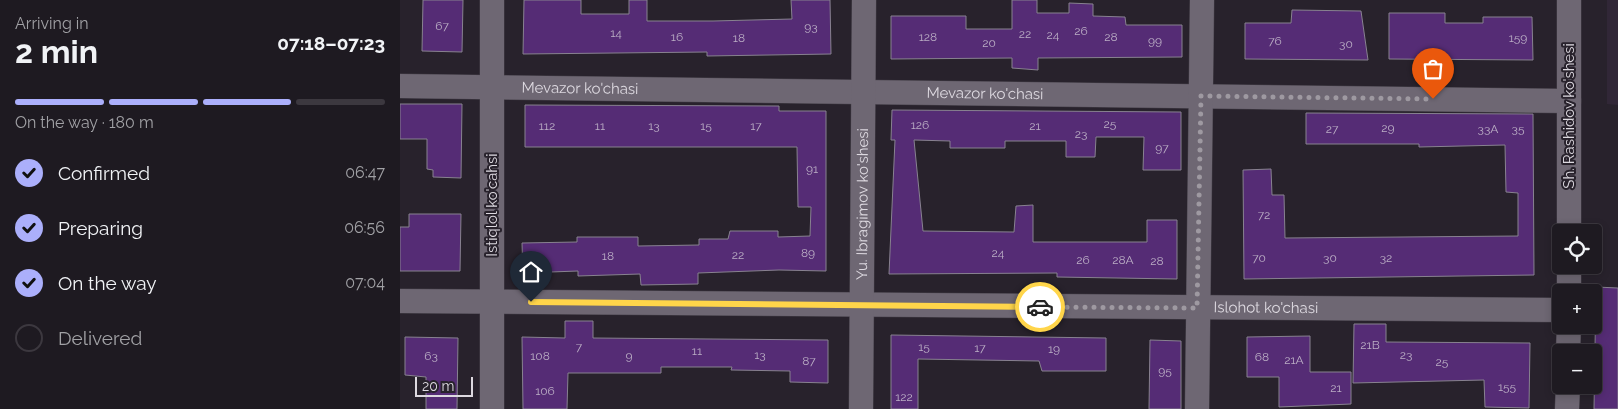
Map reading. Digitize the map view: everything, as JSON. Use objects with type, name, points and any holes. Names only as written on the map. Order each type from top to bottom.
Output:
[{"type":"street","name":"Istiqlol ko'cahsi","points":[[492,0],[492,409]]},
{"type":"street","name":"Yu. Ibragimov ko'shesi","points":[[861,409],[864,0]]},
{"type":"street","points":[[1197,409],[1202,0]]},
{"type":"street","name":"Sh. Rashidov ko'shesi","points":[[1569,0],[1569,224]]},
{"type":"street","name":"Mevazor ko'chasi","points":[[400,86],[1569,101]]},
{"type":"street","name":"Islohot ko'chasi","points":[[400,301],[1552,310]]},
{"type":"street","points":[[1567,409],[1568,394]]},
{"type":"shaded area","points":[[1607,0],[1618,0],[1618,105],[1607,104]]},
{"type":"building","points":[[423,0],[463,0],[462,52],[422,51]]},
{"type":"building","points":[[524,0],[581,0],[581,14],[629,14],[629,0],[647,0],[647,21],[713,21],[792,19],[791,0],[830,0],[831,54],[707,56],[707,52],[523,54]]},
{"type":"building","points":[[1012,0],[1037,0],[1037,13],[1069,13],[1069,3],[1093,4],[1093,16],[1125,17],[1126,25],[1182,25],[1182,57],[1038,58],[1038,70],[1012,68],[1012,58],[891,59],[891,16],[966,16],[966,29],[1012,29]]},
{"type":"building","points":[[1292,10],[1361,11],[1368,60],[1245,59],[1245,23],[1291,23]]},
{"type":"building","points":[[1389,13],[1445,13],[1445,23],[1483,23],[1483,17],[1532,17],[1533,60],[1389,59]]},
{"type":"building","points":[[400,104],[462,104],[461,178],[433,177],[433,170],[427,169],[427,139],[400,139]]},
{"type":"building","points":[[525,105],[779,106],[779,111],[826,111],[826,271],[779,270],[698,273],[698,284],[641,285],[640,274],[578,276],[578,271],[523,273],[522,243],[577,242],[577,237],[638,237],[638,246],[699,245],[699,239],[728,239],[730,231],[778,231],[778,237],[810,236],[811,207],[798,207],[797,147],[525,147]]},
{"type":"building","points":[[892,110],[1181,112],[1181,170],[1143,170],[1144,137],[1096,137],[1095,157],[1066,157],[1066,141],[1005,141],[1005,148],[950,148],[950,141],[914,140],[923,231],[1014,232],[1016,206],[1033,205],[1033,242],[1147,242],[1147,220],[1177,220],[1177,279],[1057,277],[1057,273],[889,274],[895,140],[891,140]]},
{"type":"building","points":[[1306,113],[1533,114],[1534,275],[1244,279],[1243,170],[1271,169],[1272,195],[1284,195],[1285,238],[1518,236],[1518,193],[1506,192],[1505,145],[1419,147],[1419,144],[1306,144]]},
{"type":"building","points":[[409,214],[461,214],[460,271],[400,271],[400,227],[409,227]]},
{"type":"building","points":[[1602,287],[1618,288],[1618,409],[1594,409],[1594,394],[1602,394],[1602,344],[1595,344],[1595,334],[1602,334]]},
{"type":"building","points":[[565,321],[593,321],[593,338],[828,340],[828,383],[790,382],[790,371],[731,370],[732,367],[661,367],[661,373],[568,373],[567,409],[523,409],[522,337],[565,338]]},
{"type":"building","points":[[1354,324],[1386,324],[1386,342],[1530,343],[1529,408],[1485,407],[1484,380],[1353,383]]},
{"type":"building","points":[[891,335],[1106,338],[1106,371],[1042,371],[1039,361],[918,359],[918,409],[891,409]]},
{"type":"building","points":[[1310,336],[1310,372],[1351,372],[1351,404],[1279,407],[1279,377],[1247,377],[1247,337]]},
{"type":"building","points":[[405,337],[458,338],[457,409],[426,409],[426,377],[405,375]]},
{"type":"building","points":[[1150,340],[1181,341],[1181,409],[1149,409]]},
{"type":"way so far","points":[[1040,307],[1197,308],[1201,96],[1433,99]]},
{"type":"route","points":[[531,302],[1040,307]]}]
